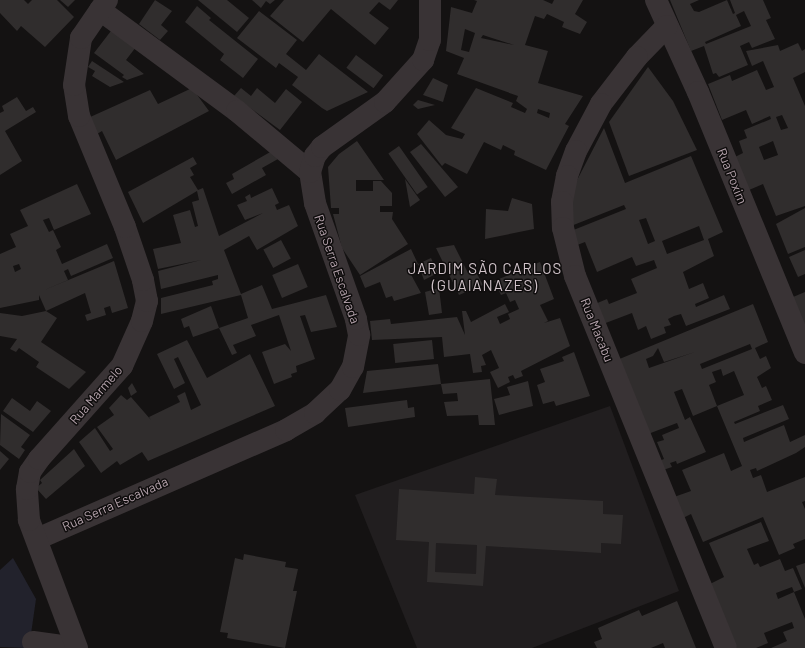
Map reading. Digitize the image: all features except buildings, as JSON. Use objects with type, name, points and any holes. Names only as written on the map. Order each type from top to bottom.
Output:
[{"type":"street","name":"Rua Serra Escalvada","points":[[37,539],[286,430],[315,413],[340,390],[353,367],[358,330],[314,203],[310,172],[315,156],[322,147],[385,102],[423,60],[430,40],[430,0]]},
{"type":"street","name":"Rua Poxim","points":[[656,0],[698,92],[805,353]]},
{"type":"street","points":[[104,5],[237,111],[310,172]]},
{"type":"street","name":"Rua Marmelo","points":[[77,648],[62,615],[26,505],[30,472],[122,366],[142,321],[147,301],[143,280],[125,227],[78,108],[74,85],[81,38],[104,5]]},
{"type":"street","name":"Rua Macabu","points":[[667,26],[637,57],[601,104],[576,151],[566,176],[562,202],[563,228],[575,276],[726,648]]},
{"type":"street","points":[[33,642],[77,648]]},
{"type":"shaded area","points":[[610,406],[679,591],[532,648],[417,648],[355,495]]},
{"type":"shaded area","points":[[13,558],[36,599],[29,648],[0,647],[0,570]]},
{"type":"district","name":"JARDIM SÃO CARLOS (GUAIANAZES)","points":[[485,276]]}]
